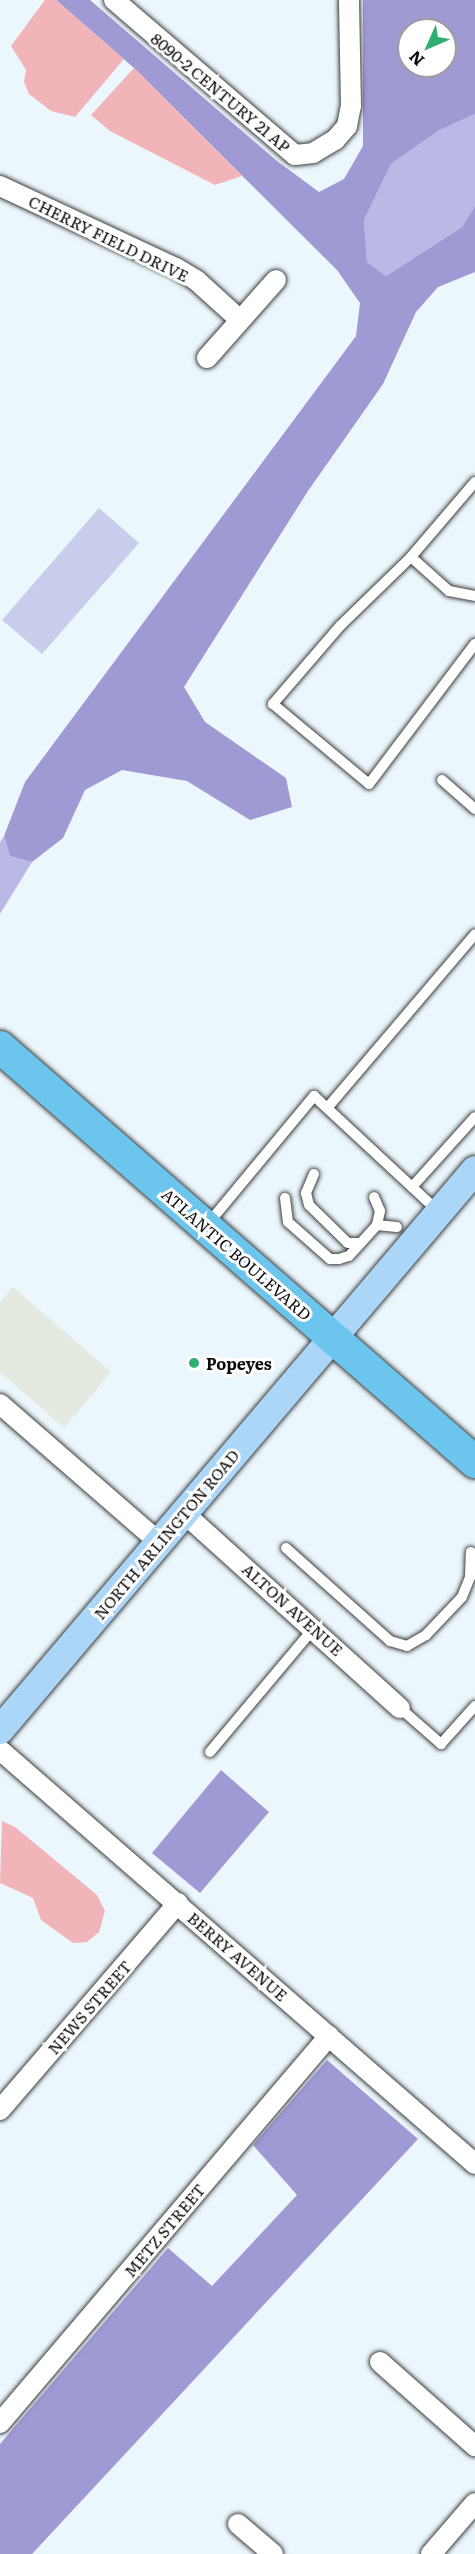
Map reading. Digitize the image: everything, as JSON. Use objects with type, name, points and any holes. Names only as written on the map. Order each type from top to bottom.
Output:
[{"type":"main road","name":"ATLANTIC BOULEVARD","points":[[0,1047],[475,1462]]},
{"type":"main road","name":"NORTH ARLINGTON ROAD","points":[[0,1730],[475,1170]]},
{"type":"street","name":"8090-2 CENTURY 21 AP","points":[[114,0],[295,155],[312,153],[335,140],[347,126],[351,106],[349,0]]},
{"type":"street","name":"CHERRY FIELD DRIVE","points":[[0,186],[176,268],[196,280],[240,320]]},
{"type":"street","points":[[207,358],[276,280]]},
{"type":"street","points":[[0,1404],[159,1542]]},
{"type":"street","name":"ALTON AVENUE","points":[[184,1512],[400,1708]]},
{"type":"street","name":"BERRY AVENUE","points":[[0,1750],[475,2164]]},
{"type":"street","name":"NEWS STREET","points":[[0,2110],[178,1903]]},
{"type":"street","name":"METZ STREET","points":[[0,2423],[329,2037]]},
{"type":"street","points":[[380,2362],[475,2446]]},
{"type":"street","points":[[431,2554],[475,2503]]},
{"type":"street","points":[[238,2524],[273,2554]]},
{"type":"lane","points":[[475,482],[411,557],[340,626],[273,705],[369,784],[475,644]]},
{"type":"lane","points":[[411,557],[449,591],[475,596]]},
{"type":"lane","points":[[442,780],[475,809]]},
{"type":"lane","points":[[328,1107],[475,934]]},
{"type":"lane","points":[[206,1227],[314,1096],[412,1187],[448,1202]]},
{"type":"lane","points":[[412,1187],[475,1117]]},
{"type":"lane","points":[[314,1174],[306,1193],[309,1205],[348,1243],[360,1243]]},
{"type":"lane","points":[[285,1198],[288,1221],[330,1259],[349,1256],[377,1225],[380,1211],[374,1197]]},
{"type":"lane","points":[[377,1225],[397,1227]]},
{"type":"lane","points":[[286,1548],[390,1641],[407,1646],[426,1635],[462,1597],[470,1577],[471,1552]]},
{"type":"lane","points":[[210,1752],[314,1628]]},
{"type":"lane","points":[[400,1708],[441,1744],[475,1706]]},
{"type":"shaded area","points":[[45,0],[56,0],[124,59],[75,117],[51,111],[29,94],[24,82],[26,70],[11,46]]},
{"type":"shaded area","points":[[56,0],[90,0],[277,161],[319,192],[344,179],[363,146],[363,0],[475,0],[475,114],[438,131],[391,164],[364,220],[367,262],[386,276],[462,227],[475,206],[475,272],[438,287],[416,312],[383,384],[308,491],[184,687],[205,722],[286,778],[292,807],[250,820],[187,781],[122,770],[85,790],[63,838],[32,862],[10,856],[4,836],[25,782],[356,336],[360,303],[337,270],[134,68]]},
{"type":"shaded area","points":[[134,68],[242,176],[215,185],[110,131],[91,115]]},
{"type":"shaded area","points":[[475,114],[475,206],[462,227],[386,276],[367,262],[364,220],[391,164],[438,131]]},
{"type":"shaded area","points":[[99,508],[139,543],[42,654],[2,620]]},
{"type":"shaded area","points":[[4,836],[10,856],[32,862],[0,914],[0,842]]},
{"type":"shaded area","points":[[13,1287],[111,1372],[64,1428],[0,1372],[0,1302]]},
{"type":"shaded area","points":[[221,1770],[269,1812],[200,1893],[152,1853]]},
{"type":"shaded area","points":[[2,1821],[15,1827],[97,1895],[105,1911],[99,1932],[87,1942],[73,1943],[41,1920],[33,1898],[0,1883]]},
{"type":"shaded area","points":[[327,2060],[418,2139],[32,2554],[0,2554],[0,2444],[168,2248],[212,2286],[297,2195],[253,2145]]},
{"type":"place","name":"Popeyes","points":[[194,1363]]}]
